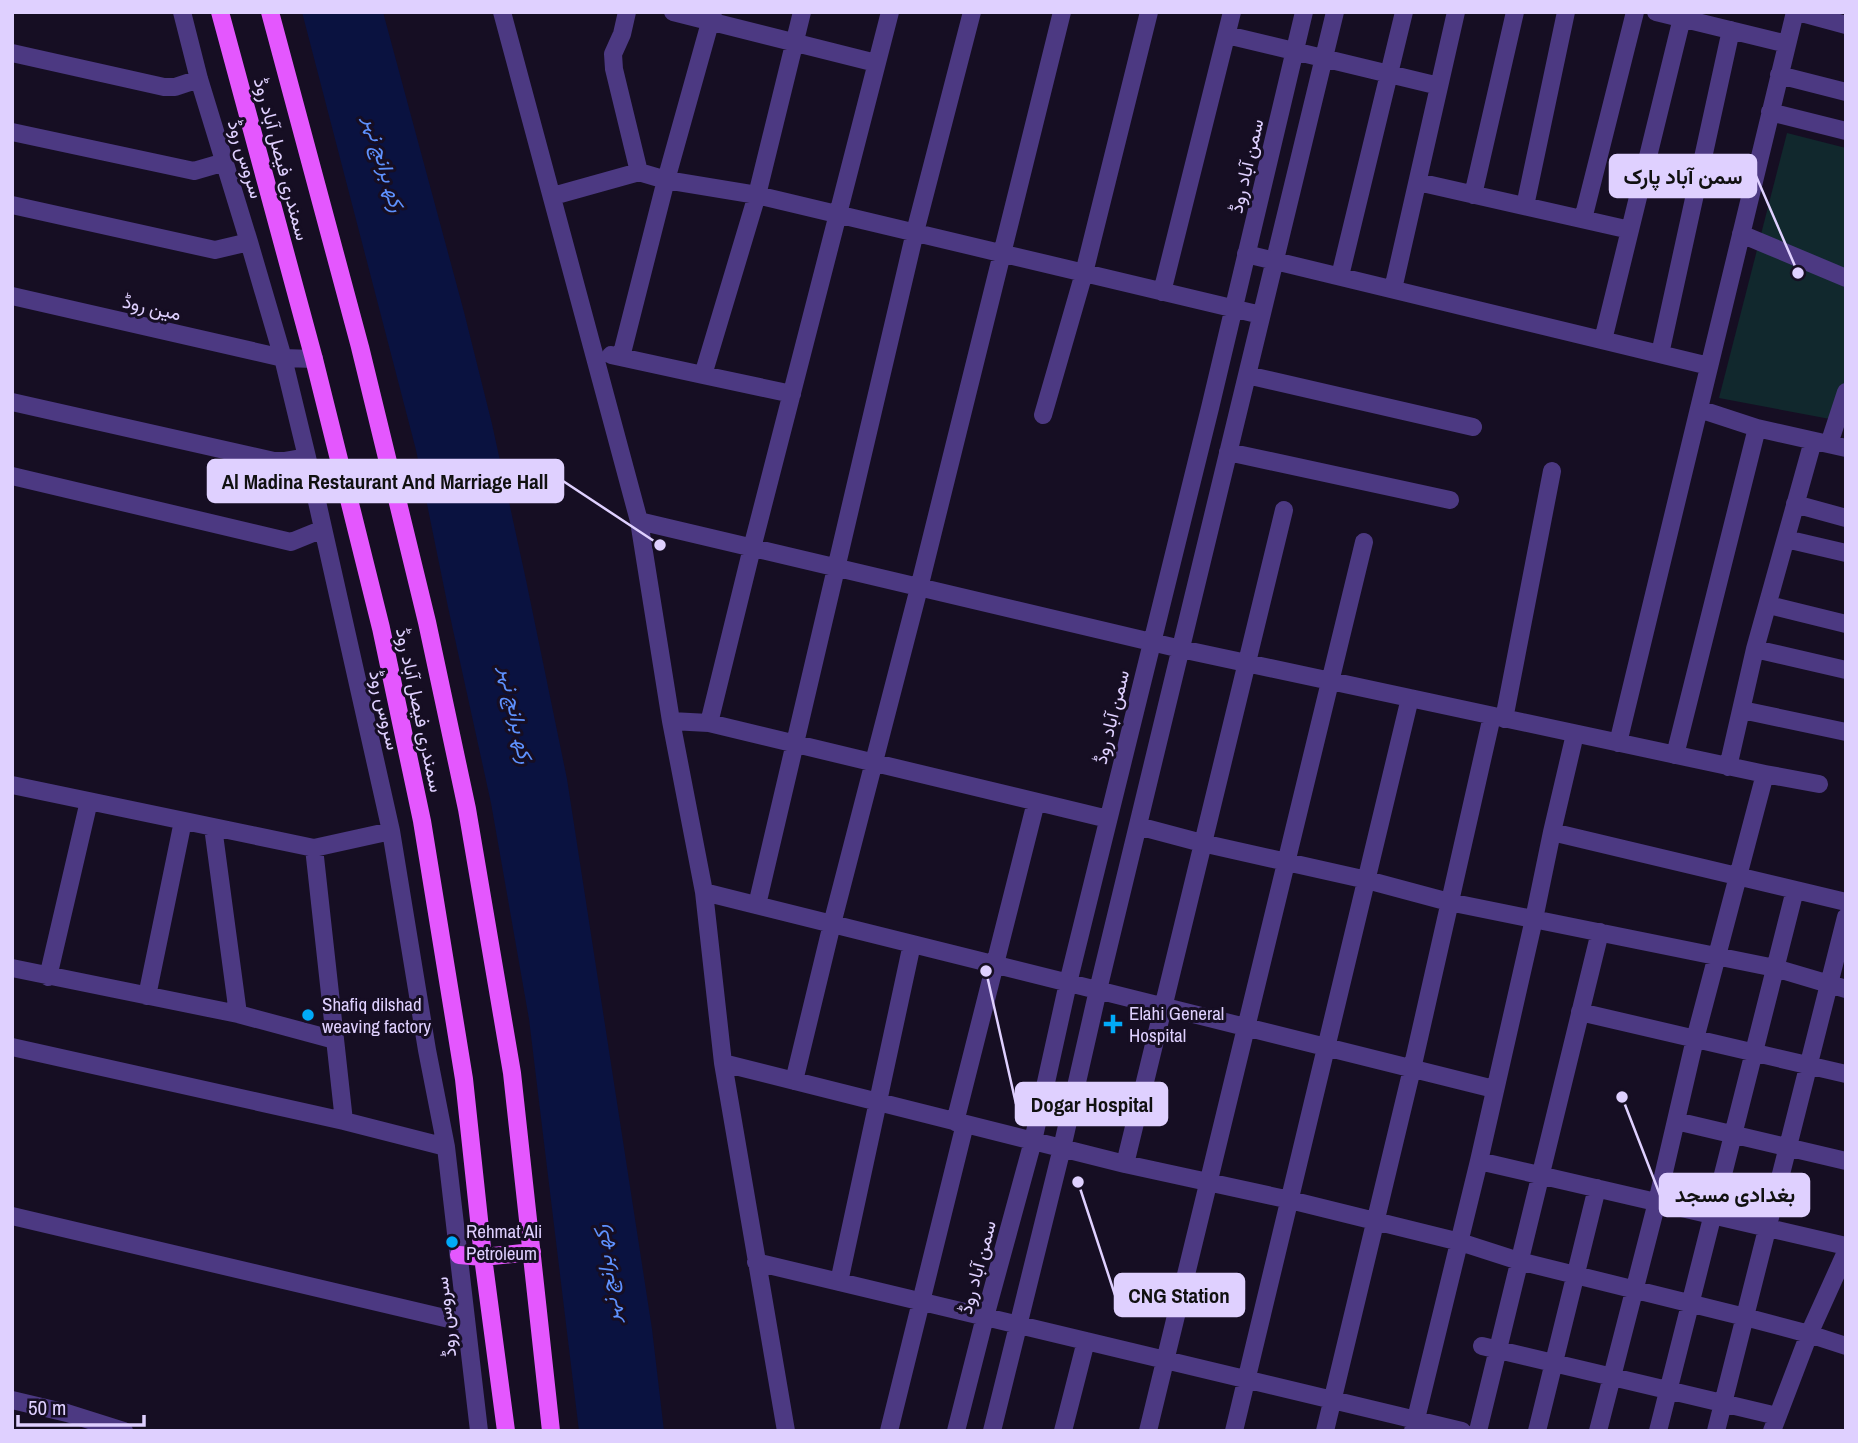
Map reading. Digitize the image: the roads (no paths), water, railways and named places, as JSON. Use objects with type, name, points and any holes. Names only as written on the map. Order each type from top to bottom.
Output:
[{"type":"main road","name":"سمندری فیصل آباد روڈ","points":[[220,12],[314,359],[381,628],[422,821],[464,1079],[482,1257],[506,1431]]},
{"type":"main road","name":"سمندری فیصل آباد روڈ","points":[[270,12],[364,360],[427,622],[467,809],[512,1073],[551,1431]]},
{"type":"main road","points":[[460,1255],[482,1257],[532,1252]]},
{"type":"street","name":"سروس روڈ","points":[[182,12],[199,79],[283,358],[391,831],[446,1147],[479,1431]]},
{"type":"street","points":[[502,12],[639,521],[671,721],[704,892],[723,1063],[786,1431]]},
{"type":"street","points":[[627,12],[622,34],[613,54],[614,69],[639,172]]},
{"type":"street","points":[[673,12],[712,17],[876,64]]},
{"type":"street","points":[[703,375],[757,195],[802,12]]},
{"type":"street","points":[[709,723],[890,12]]},
{"type":"street","points":[[757,905],[915,232],[972,12]]},
{"type":"street","points":[[794,1081],[1062,12]]},
{"type":"street","points":[[1043,415],[1084,273],[1149,12]]},
{"type":"street","points":[[1162,292],[1232,12]]},
{"type":"street","name":"سمن آباد روڈ","points":[[956,1431],[1033,1141],[1068,983],[1234,309],[1304,12]]},
{"type":"street","points":[[992,1431],[1335,12]]},
{"type":"street","points":[[1340,276],[1404,12]]},
{"type":"street","points":[[1393,289],[1457,12]]},
{"type":"street","points":[[1473,195],[1515,12]]},
{"type":"street","points":[[1525,206],[1566,12]]},
{"type":"street","points":[[1583,219],[1635,12]]},
{"type":"street","points":[[1656,12],[1787,44]]},
{"type":"street","points":[[1618,743],[1796,12],[1846,24]]},
{"type":"street","points":[[621,357],[666,180],[712,17]]},
{"type":"street","points":[[1603,340],[1682,18]]},
{"type":"street","points":[[1660,354],[1731,30]]},
{"type":"street","points":[[1227,35],[1439,86]]},
{"type":"street","points":[[12,53],[164,87],[176,87],[199,79]]},
{"type":"street","points":[[1779,75],[1846,92]]},
{"type":"street","points":[[1770,112],[1846,131]]},
{"type":"street","points":[[12,132],[194,171],[225,162]]},
{"type":"street","points":[[553,195],[639,172],[666,180],[757,195],[1262,316]]},
{"type":"street","points":[[1418,182],[1630,230]]},
{"type":"street","points":[[12,205],[215,250],[249,242]]},
{"type":"street","points":[[1741,234],[1846,278]]},
{"type":"street","points":[[1246,254],[1709,366]]},
{"type":"street","name":"مین روڈ","points":[[12,296],[283,358],[314,359]]},
{"type":"street","points":[[594,352],[792,394]]},
{"type":"street","points":[[1247,375],[1473,427]]},
{"type":"street","points":[[1728,766],[1755,649],[1795,505],[1829,444],[1846,392]]},
{"type":"street","points":[[12,402],[274,461],[307,457]]},
{"type":"street","points":[[1699,409],[1757,428],[1829,444]]},
{"type":"street","points":[[1675,755],[1757,428]]},
{"type":"street","points":[[1228,452],[1450,500]]},
{"type":"street","points":[[1325,1431],[1449,902],[1498,717],[1552,471]]},
{"type":"street","points":[[12,476],[290,542],[323,529]]},
{"type":"street","points":[[1795,505],[1846,518]]},
{"type":"street","points":[[1125,1164],[1283,510]]},
{"type":"street","points":[[639,521],[1181,649],[1819,784]]},
{"type":"street","points":[[1786,539],[1846,553]]},
{"type":"street","points":[[1148,1431],[1364,542]]},
{"type":"street","points":[[1769,605],[1846,624]]},
{"type":"street","points":[[1755,649],[1846,670]]},
{"type":"street","points":[[1234,1431],[1410,698]]},
{"type":"street","points":[[1742,710],[1846,732]]},
{"type":"street","points":[[671,721],[709,723],[1108,819]]},
{"type":"street","points":[[1415,1425],[1479,1161],[1575,734]]},
{"type":"street","points":[[1598,1431],[1657,1202],[1695,1039],[1765,774]]},
{"type":"street","points":[[12,785],[314,848],[391,831]]},
{"type":"street","points":[[48,976],[89,801]]},
{"type":"street","points":[[888,1431],[1036,802]]},
{"type":"street","points":[[147,996],[183,821]]},
{"type":"street","points":[[1138,826],[1449,902],[1775,968],[1837,987]]},
{"type":"street","points":[[213,827],[238,1014]]},
{"type":"street","points":[[1552,832],[1846,902]]},
{"type":"street","points":[[314,848],[344,1121]]},
{"type":"street","points":[[1658,1431],[1795,890]]},
{"type":"street","points":[[704,892],[1494,1089]]},
{"type":"street","points":[[1716,1431],[1808,1065],[1837,987],[1846,917]]},
{"type":"street","points":[[1478,1431],[1490,1348],[1519,1261],[1600,932]]},
{"type":"street","points":[[839,1282],[912,944]]},
{"type":"street","points":[[12,968],[238,1014],[335,1040]]},
{"type":"street","points":[[1580,1012],[1846,1074]]},
{"type":"street","points":[[12,1047],[344,1121],[446,1147]]},
{"type":"street","points":[[723,1063],[1062,1149],[1290,1200],[1460,1242],[1519,1261],[1745,1317],[1846,1346]]},
{"type":"street","points":[[1676,1121],[1846,1161]]},
{"type":"street","points":[[1479,1161],[1846,1246]]},
{"type":"street","points":[[1537,1431],[1597,1188]]},
{"type":"street","points":[[12,1216],[466,1324]]},
{"type":"street","points":[[1490,1348],[1723,1403],[1775,1423],[1809,1334],[1846,1252]]},
{"type":"street","points":[[756,1262],[1333,1400],[1415,1425],[1462,1431]]},
{"type":"street","points":[[1063,1431],[1086,1341]]},
{"type":"street","points":[[12,1400],[67,1413],[124,1431]]},
{"type":"water","name":"رکھ برانچ نہر","points":[[302,12],[383,12],[464,312],[492,424],[567,779],[652,1329],[664,1431],[579,1431],[529,1019],[491,803],[416,450]]},
{"type":"place","name":"سمن آباد پارک","points":[[1798,273]]},
{"type":"place","name":"Al Madina Restaurant And Marriage Hall","points":[[660,545]]},
{"type":"place","name":"Dogar Hospital","points":[[986,971]]},
{"type":"place","name":"Shafiq dilshad weaving factory","points":[[308,1015]]},
{"type":"place","name":"Elahi General Hospital","points":[[1113,1024]]},
{"type":"place","name":"بغدادی مسجد","points":[[1622,1097]]},
{"type":"place","name":"CNG Station","points":[[1078,1182]]},
{"type":"place","name":"Rehmat Ali Petroleum","points":[[452,1242]]}]
